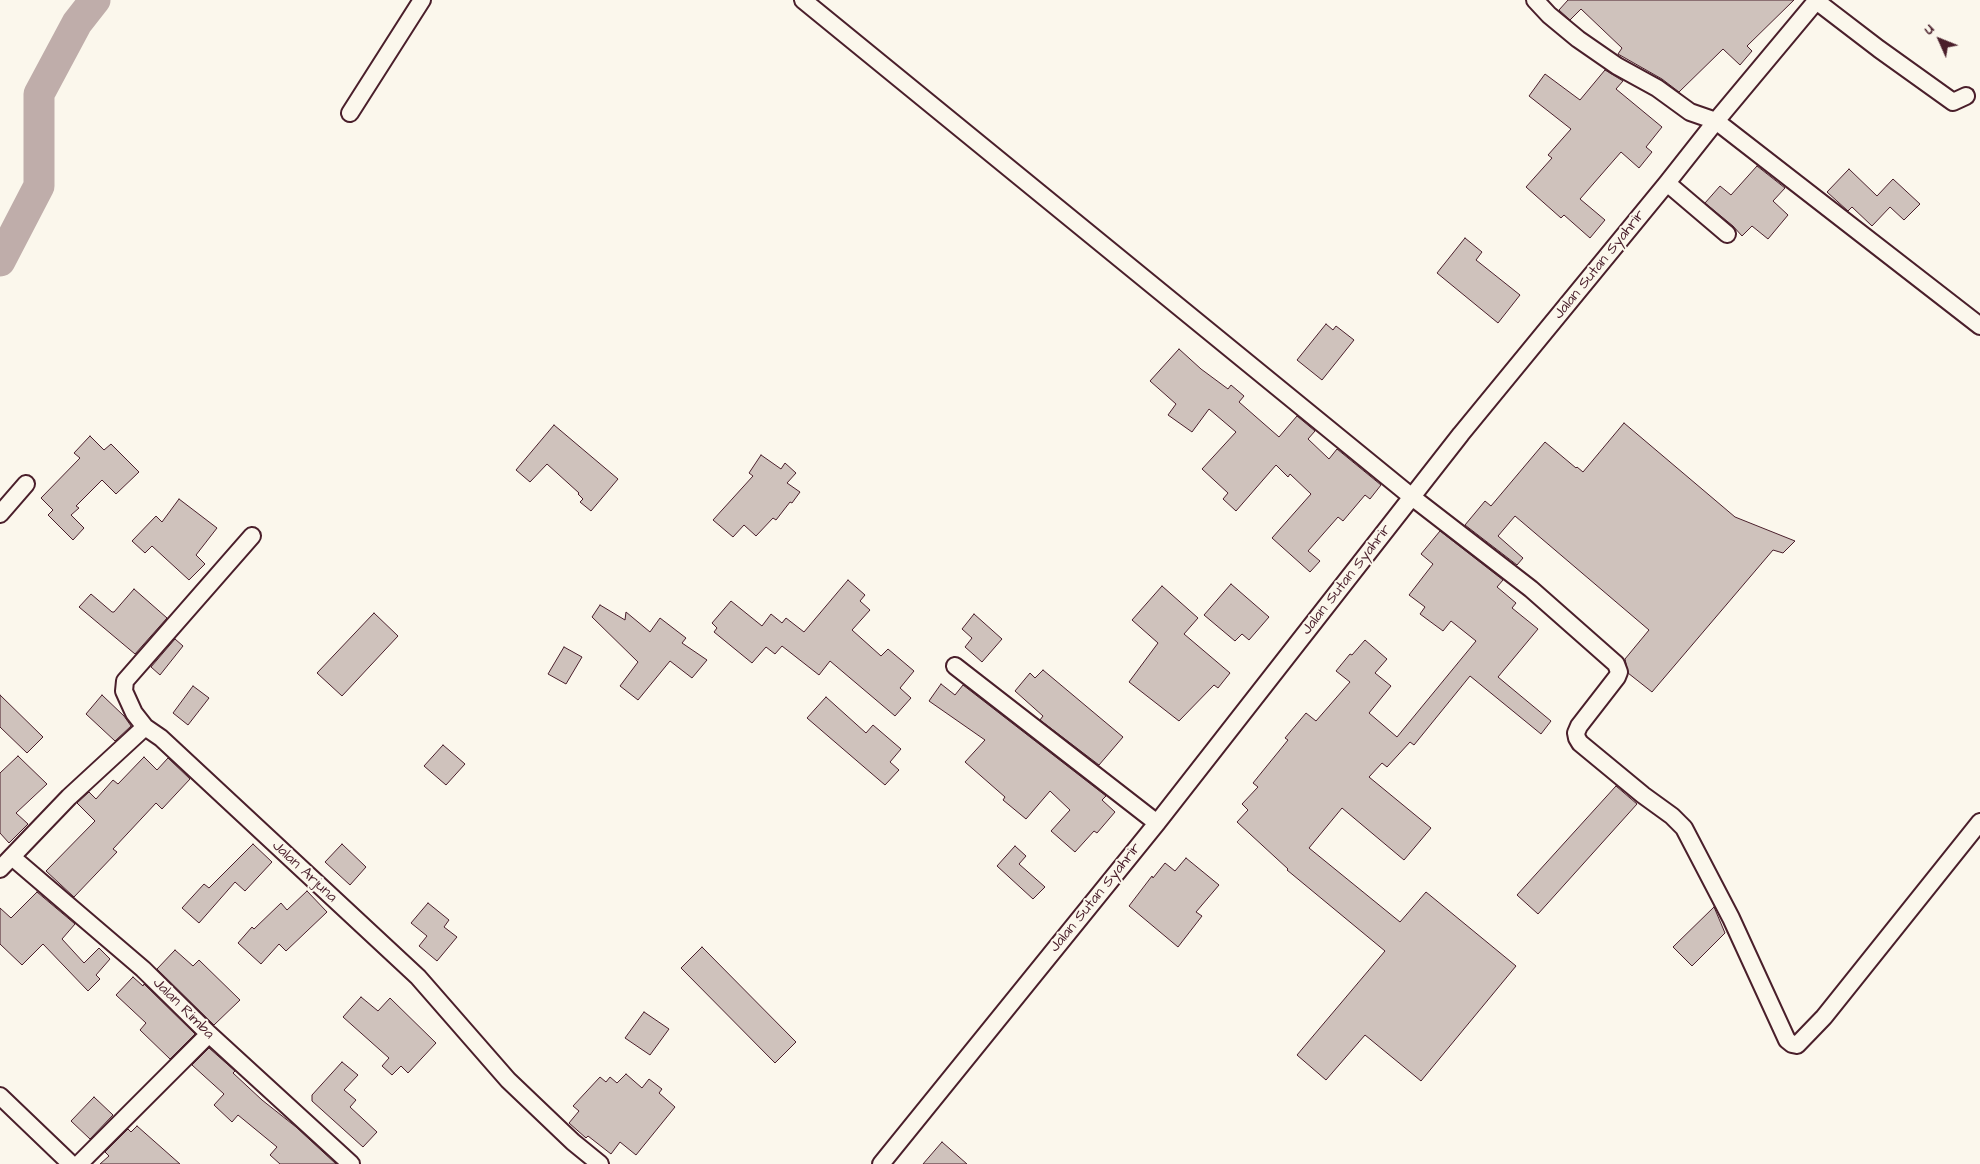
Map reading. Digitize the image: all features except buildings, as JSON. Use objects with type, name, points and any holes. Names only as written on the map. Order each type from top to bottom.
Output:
[{"type":"street","points":[[350,113],[422,0]]},
{"type":"street","points":[[802,0],[1412,497],[1531,589],[1616,664],[1619,672],[1617,677],[1579,726],[1576,732],[1577,738],[1580,743],[1643,795],[1672,816],[1684,828],[1731,918],[1787,1040],[1792,1044],[1797,1045],[1824,1017],[1980,822]]},
{"type":"street","points":[[1535,0],[1549,15],[1578,39],[1617,66],[1657,88],[1690,112],[1716,121],[1980,326]]},
{"type":"street","points":[[1816,0],[1879,50],[1953,102],[1966,96]]},
{"type":"street","name":"Jalan Sutan Syahrir","points":[[881,1164],[1157,823],[1461,434],[1816,0]]},
{"type":"street","points":[[1667,183],[1727,234]]},
{"type":"street","points":[[0,514],[26,484]]},
{"type":"street","points":[[0,868],[69,797],[145,728],[127,700],[124,691],[125,681],[252,536]]},
{"type":"street","points":[[955,666],[1157,823]]},
{"type":"street","name":"Jalan Arjuna","points":[[145,728],[161,738],[418,978],[508,1080],[573,1142],[600,1164]]},
{"type":"street","name":"Jalan Rimba","points":[[12,857],[143,969],[209,1034],[350,1164]]},
{"type":"street","points":[[79,1164],[209,1034]]},
{"type":"street","points":[[0,1096],[72,1164]]},
{"type":"waterway","points":[[0,261],[39,186],[39,94],[77,23],[95,0]]}]
